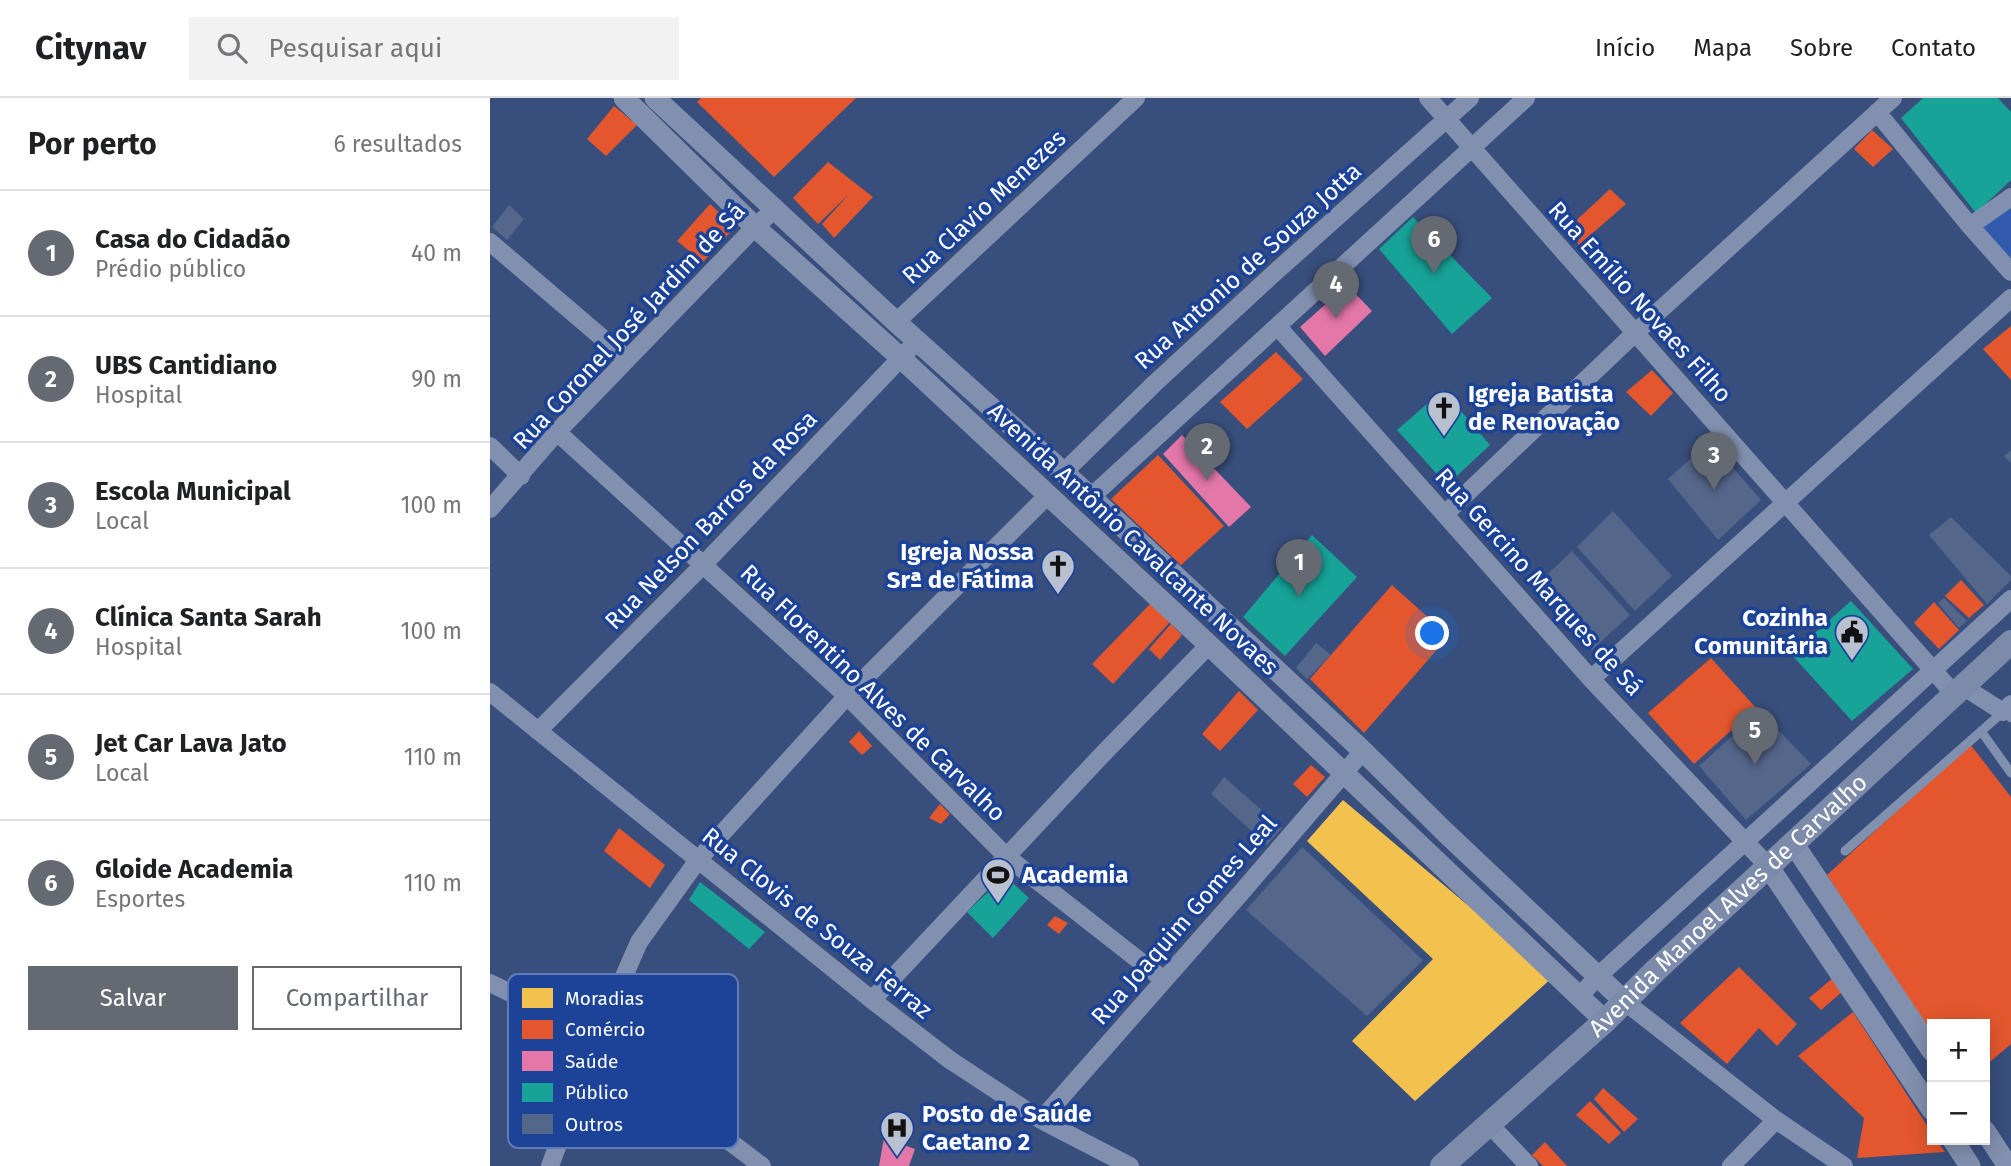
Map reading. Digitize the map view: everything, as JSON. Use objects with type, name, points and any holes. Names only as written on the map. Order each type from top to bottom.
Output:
[{"type":"main road","name":"Avenida Manoel Alves de Carvalho","points":[[1442,1166],[1605,1021],[1624,1000],[2011,642]]},
{"type":"street","name":"Avenida Antônio Cavalcante Novaes","points":[[624,98],[755,227],[902,359],[1209,645],[1605,1021]]},
{"type":"street","points":[[655,98],[896,322],[1091,497],[1363,751],[1597,977],[1776,1120],[1844,1166]]},
{"type":"street","name":"Rua Emílio Novaes Filho","points":[[1428,98],[1934,668],[1960,691],[2008,711]]},
{"type":"street","name":"Rua Antonio de Souza Jotta","points":[[1063,473],[1271,276],[1470,98]]},
{"type":"street","points":[[1091,497],[1525,98]]},
{"type":"street","points":[[1445,514],[1636,332],[1893,98]]},
{"type":"street","name":"Rua Clavio Menezes","points":[[896,322],[1131,100]]},
{"type":"street","points":[[1877,112],[2011,272]]},
{"type":"street","points":[[1970,226],[2011,197]]},
{"type":"street","name":"Rua Coronel José Jardim de Sá","points":[[490,509],[557,432],[775,209]]},
{"type":"street","points":[[490,242],[627,359]]},
{"type":"street","points":[[1591,679],[2011,298]]},
{"type":"street","name":"Rua Gercino Marques de Sá","points":[[1278,327],[1591,679],[1768,866]]},
{"type":"street","name":"Rua Nelson Barros da Rosa","points":[[538,731],[704,564],[917,341]]},
{"type":"street","name":"Rua Florentino Alves de Carvalho","points":[[557,432],[847,696],[1007,858],[1164,980]]},
{"type":"street","points":[[490,446],[521,476]]},
{"type":"street","points":[[625,974],[639,942],[698,860],[847,696],[1048,495]]},
{"type":"street","name":"Avenida Manoel Alves de Carvalho","points":[[1579,997],[1597,977],[2011,598]]},
{"type":"street","points":[[872,1000],[1209,645]]},
{"type":"street","points":[[1250,684],[1271,666]]},
{"type":"street","name":"Rua Clovis de Souza Ferraz","points":[[490,692],[950,1060],[1041,1120],[1130,1166]]},
{"type":"street","name":"Rua Joaquim Gomes Leal","points":[[1041,1120],[1363,751]]},
{"type":"street","points":[[1793,844],[1927,1044]]},
{"type":"street","points":[[1768,866],[1927,1103]]},
{"type":"street","points":[[490,983],[508,992]]},
{"type":"street","points":[[1731,1166],[1776,1120]]},
{"type":"street","points":[[1489,1124],[1529,1166]]},
{"type":"street","points":[[1990,1138],[2008,1166]]},
{"type":"street","points":[[1956,1145],[1970,1166]]},
{"type":"street","points":[[550,1166],[557,1148]]},
{"type":"street","points":[[738,1148],[762,1166]]},
{"type":"lane","points":[[1845,851],[1981,731],[2008,711]]},
{"type":"lane","points":[[1981,731],[2011,773]]},
{"type":"shaded area","points":[[2011,202],[2011,275],[1979,221]]},
{"type":"building: Moradias","points":[[1343,800],[1553,977],[1415,1101],[1352,1041],[1433,959],[1307,841]]},
{"type":"building: Comércio","points":[[701,98],[856,98],[774,177],[697,102]]},
{"type":"building: Comércio","points":[[614,106],[637,125],[606,156],[587,139]]},
{"type":"building: Comércio","points":[[1872,130],[1893,149],[1873,167],[1854,149]]},
{"type":"building: Comércio","points":[[828,162],[873,197],[834,238],[822,224],[849,194],[818,224],[793,198]]},
{"type":"building: Comércio","points":[[1610,189],[1626,204],[1579,245],[1567,229]]},
{"type":"building: Comércio","points":[[710,204],[735,227],[703,262],[677,241]]},
{"type":"building: Comércio","points":[[2011,326],[2011,380],[1983,349]]},
{"type":"building: Comércio","points":[[598,351],[609,362],[589,382],[580,371]]},
{"type":"building: Comércio","points":[[1276,352],[1303,379],[1247,429],[1220,402]]},
{"type":"building: Comércio","points":[[1652,370],[1673,393],[1651,416],[1626,392]]},
{"type":"building: Comércio","points":[[1158,455],[1224,526],[1181,565],[1111,499]]},
{"type":"building: Comércio","points":[[1961,580],[1984,605],[1969,618],[1945,596]]},
{"type":"building: Comércio","points":[[1392,585],[1449,636],[1364,733],[1310,679]]},
{"type":"building: Comércio","points":[[1934,602],[1959,630],[1939,649],[1914,623]]},
{"type":"building: Comércio","points":[[1150,604],[1170,622],[1113,684],[1092,664]]},
{"type":"building: Comércio","points":[[1171,624],[1182,635],[1160,660],[1149,649]]},
{"type":"building: Comércio","points":[[1711,658],[1756,708],[1694,764],[1648,713]]},
{"type":"building: Comércio","points":[[1239,691],[1258,710],[1220,751],[1202,734]]},
{"type":"building: Comércio","points":[[859,731],[872,746],[862,755],[849,742]]},
{"type":"building: Comércio","points":[[1970,744],[2011,797],[2011,1044],[1990,1062],[1990,1019],[1927,1019],[1927,1026],[1827,875]]},
{"type":"building: Comércio","points":[[1311,765],[1325,777],[1307,797],[1293,784]]},
{"type":"building: Comércio","points":[[940,804],[950,814],[941,824],[929,818]]},
{"type":"building: Comércio","points":[[619,828],[665,865],[650,888],[604,851]]},
{"type":"building: Comércio","points":[[1055,916],[1068,923],[1059,934],[1047,925]]},
{"type":"building: Comércio","points":[[1739,967],[1797,1024],[1777,1046],[1759,1028],[1727,1064],[1680,1023]]},
{"type":"building: Comércio","points":[[1833,978],[1842,992],[1821,1010],[1809,998]]},
{"type":"building: Comércio","points":[[1853,1012],[1927,1125],[1927,1145],[1940,1145],[1945,1152],[1857,1158],[1864,1118],[1798,1056]]},
{"type":"building: Comércio","points":[[1603,1088],[1638,1119],[1624,1132],[1594,1099]]},
{"type":"building: Comércio","points":[[1590,1101],[1621,1133],[1609,1144],[1576,1115]]},
{"type":"building: Comércio","points":[[1545,1142],[1567,1166],[1543,1166],[1532,1155]]},
{"type":"building: Saúde","points":[[1347,285],[1372,311],[1325,356],[1300,327]]},
{"type":"building: Saúde","points":[[1182,435],[1251,507],[1229,527],[1163,454]]},
{"type":"building: Saúde","name":"Posto de Saúde Caetano 2","points":[[884,1138],[915,1149],[909,1166],[879,1166]]},
{"type":"building: Público","points":[[1923,98],[1998,98],[2011,112],[2011,180],[1976,213],[1901,118]]},
{"type":"building: Público","points":[[1413,217],[1492,298],[1452,334],[1379,249]]},
{"type":"building: Público","name":"Igreja Batista de Renovação","points":[[1443,390],[1490,445],[1447,485],[1397,430]]},
{"type":"building: Público","points":[[1312,535],[1357,577],[1285,656],[1243,617]]},
{"type":"building: Público","name":"Cozinha Comunitária","points":[[1851,601],[1913,669],[1852,721],[1791,654]]},
{"type":"building: Público","name":"Academia","points":[[1005,876],[1029,898],[993,938],[967,912]]},
{"type":"building: Público","points":[[700,882],[765,932],[749,949],[689,900]]},
{"type":"building: Outros","points":[[509,205],[524,219],[507,240],[492,227]]},
{"type":"building: Outros","points":[[1710,441],[1761,500],[1718,540],[1668,479]]},
{"type":"building: Outros","points":[[2011,450],[2011,463],[2004,456]]},
{"type":"building: Outros","points":[[1613,511],[1672,576],[1635,611],[1577,547]]},
{"type":"building: Outros","points":[[1951,517],[2011,576],[2011,580],[1987,604],[1929,535]]},
{"type":"building: Outros","points":[[1572,551],[1630,615],[1592,650],[1532,589]]},
{"type":"building: Outros","points":[[1944,598],[1967,621],[1959,628],[1938,603]]},
{"type":"building: Outros","points":[[1316,643],[1331,655],[1307,679],[1296,668]]},
{"type":"building: Outros","points":[[1760,711],[1811,764],[1746,820],[1699,766]]},
{"type":"building: Outros","points":[[1224,777],[1282,828],[1267,845],[1211,794]]},
{"type":"building: Outros","points":[[1302,847],[1423,960],[1367,1016],[1246,910]]},
{"type":"place","name":"Gloide Academia","points":[[1434,274]]},
{"type":"place","name":"Clínica Santa Sarah","points":[[1336,319]]},
{"type":"place","name":"Igreja Batista de Renovação","points":[[1444,438]]},
{"type":"place","name":"UBS Cantidiano","points":[[1207,481]]},
{"type":"place","name":"Escola Municipal","points":[[1714,490]]},
{"type":"place","name":"Igreja Nossa Srª de Fátima","points":[[1058,596]]},
{"type":"place","name":"Casa do Cidadão","points":[[1299,597]]},
{"type":"place","name":"Cozinha Comunitária","points":[[1852,662]]},
{"type":"place","name":"Jet Car Lava Jato","points":[[1755,765]]},
{"type":"place","name":"Academia","points":[[998,905]]},
{"type":"place","name":"Posto de Saúde Caetano 2","points":[[897,1158]]}]
